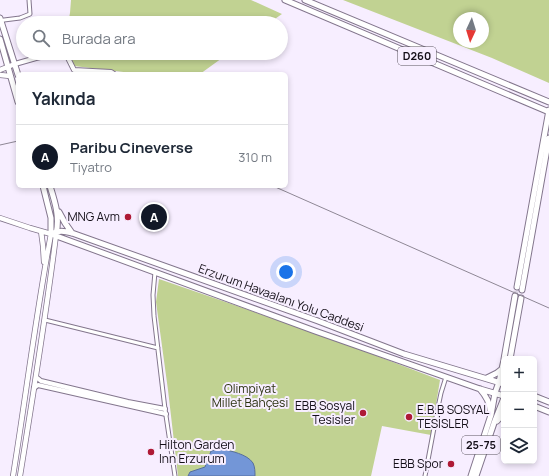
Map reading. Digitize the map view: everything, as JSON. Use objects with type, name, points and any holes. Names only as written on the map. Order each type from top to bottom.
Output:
[{"type":"main road","name":"D260","points":[[285,0],[549,112]]},
{"type":"main road","name":"D260","points":[[305,0],[549,102]]},
{"type":"main road","points":[[1,20],[17,72]]},
{"type":"main road","points":[[0,39],[1,47],[16,96]]},
{"type":"main road","points":[[0,70],[15,64]]},
{"type":"main road","points":[[0,75],[10,76]]},
{"type":"main road","points":[[549,112],[519,289],[549,138]]},
{"type":"main road","points":[[13,476],[36,318],[45,268],[55,234],[44,188]]},
{"type":"main road","points":[[51,188],[57,209],[72,233]]},
{"type":"main road","points":[[20,476],[45,320],[57,209]]},
{"type":"main road","points":[[0,218],[55,234]]},
{"type":"main road","points":[[41,231],[45,268]]},
{"type":"main road","name":"Erzurum Havaalanı Yolu Caddesi","points":[[55,234],[65,231],[72,233],[318,321],[404,354],[501,383]]},
{"type":"main road","name":"Erzurum Havaalanı Yolu Caddesi","points":[[55,234],[315,331],[501,396]]},
{"type":"main road","points":[[244,305],[247,296]]},
{"type":"main road","name":"25-75","points":[[505,356],[515,296]]},
{"type":"main road","points":[[511,356],[521,298]]},
{"type":"main road","points":[[36,318],[45,320]]},
{"type":"main road","points":[[315,331],[318,321]]},
{"type":"main road","points":[[327,335],[331,326]]},
{"type":"main road","points":[[486,378],[497,373],[501,369]]},
{"type":"main road","name":"25-75","points":[[470,476],[491,415],[495,393],[501,384]]},
{"type":"main road","points":[[480,389],[487,397],[491,415]]},
{"type":"main road","points":[[537,397],[549,402]]},
{"type":"main road","name":"Erzurum Havaalanı Yolu Caddesi","points":[[476,476],[501,405]]},
{"type":"main road","points":[[537,407],[549,412]]},
{"type":"main road","points":[[493,427],[501,416]]},
{"type":"street","points":[[25,16],[30,14],[29,0]]},
{"type":"street","points":[[1,20],[16,18]]},
{"type":"street","points":[[15,64],[29,60]]},
{"type":"street","points":[[69,60],[74,72]]},
{"type":"street","points":[[155,272],[153,295],[154,316],[175,476]]},
{"type":"street","points":[[45,320],[158,348]]},
{"type":"street","points":[[36,377],[41,381],[48,383],[165,409]]},
{"type":"street","points":[[425,476],[441,393],[446,377]]},
{"type":"street","points":[[34,388],[38,385],[166,414]]},
{"type":"green space","points":[[71,0],[251,0],[282,14],[279,16],[69,16]]},
{"type":"green space","points":[[343,0],[549,0],[549,83],[466,48],[489,48],[489,12],[453,12],[453,43]]},
{"type":"green space","points":[[70,60],[219,60],[203,72],[124,72],[74,66]]},
{"type":"green space","name":"Olimpiyat Millet Bahçesi","points":[[159,279],[335,340],[440,380],[431,435],[382,426],[371,476],[178,476],[156,302]]},
{"type":"water","points":[[221,449],[247,457],[253,463],[255,476],[188,476],[190,472],[205,467],[211,451]]},
{"type":"tunnel","points":[[515,296],[517,287]]},
{"type":"railway","points":[[0,145],[16,141]]},
{"type":"railway","points":[[278,188],[549,308]]},
{"type":"place","name":"MNG Avm","points":[[128,217]]},
{"type":"place","name":"Paribu Cineverse","points":[[154,217]]},
{"type":"place","name":"EBB Sosyal Tesisler","points":[[363,413]]},
{"type":"place","name":"E.B.B SOSYAL TESİSLER","points":[[409,417]]},
{"type":"place","name":"Hilton Garden Inn Erzurum","points":[[151,452]]},
{"type":"place","name":"EBB Spor","points":[[451,464]]}]
